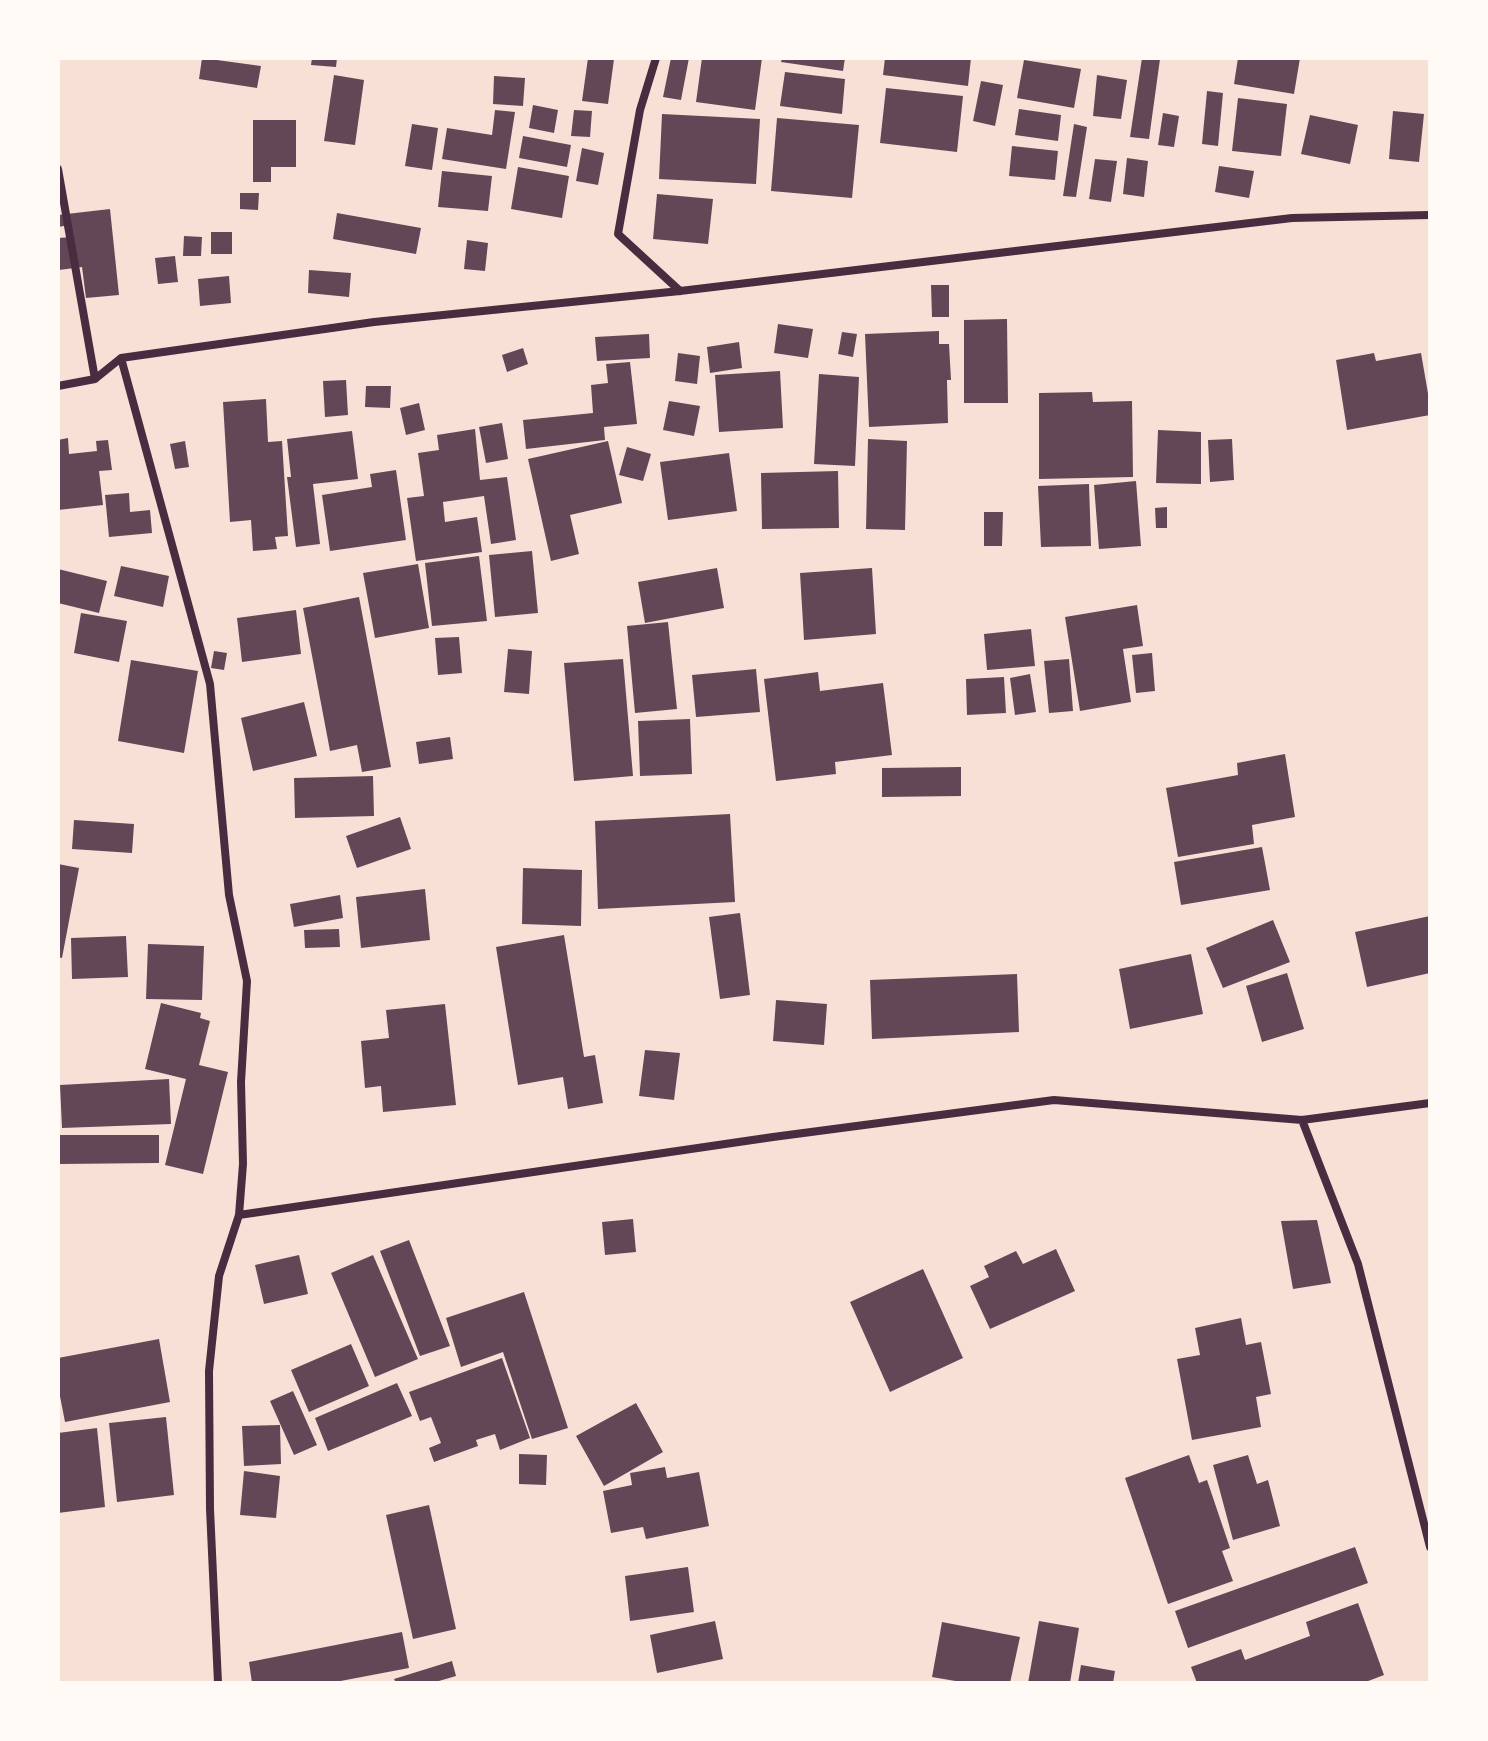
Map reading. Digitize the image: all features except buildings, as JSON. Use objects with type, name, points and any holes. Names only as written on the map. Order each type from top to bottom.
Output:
[{"type":"street","points":[[656,58],[640,110],[618,234],[680,291]]},
{"type":"street","points":[[58,169],[95,379]]},
{"type":"street","points":[[58,386],[95,379],[121,358],[374,322],[680,291],[1292,218],[1430,215]]},
{"type":"street","points":[[121,358],[210,684],[229,895],[247,981],[241,1082],[243,1164],[239,1215],[219,1276],[209,1371],[210,1509],[218,1683]]},
{"type":"street","points":[[239,1215],[1054,1100],[1302,1120],[1430,1103]]},
{"type":"street","points":[[1302,1120],[1358,1264],[1430,1547]]}]
